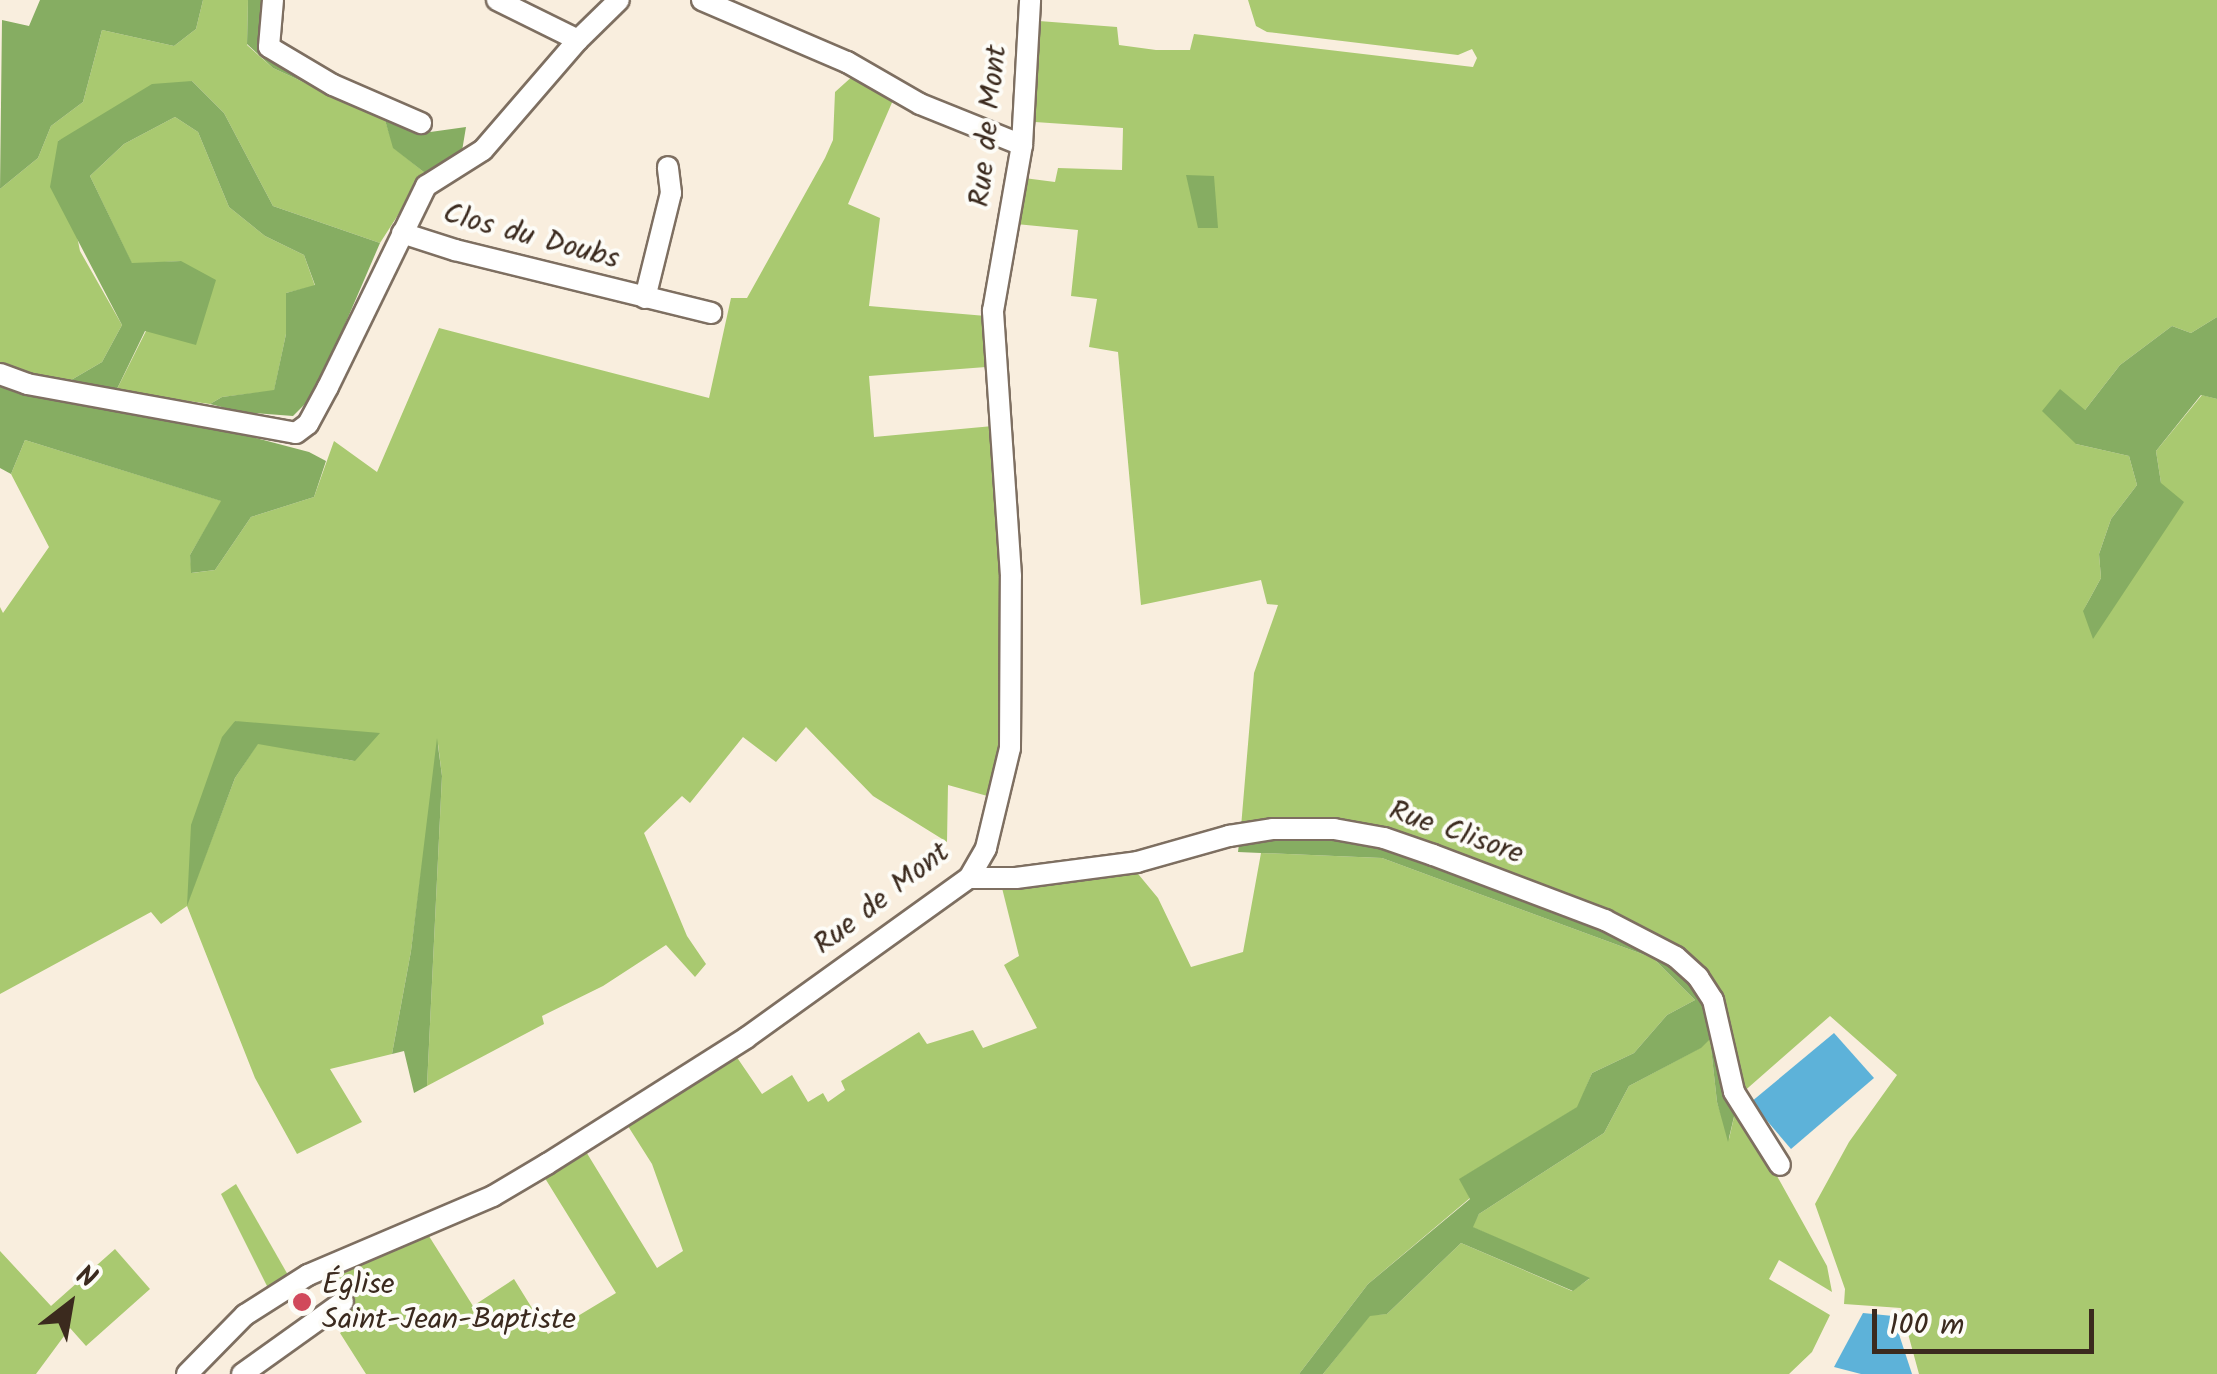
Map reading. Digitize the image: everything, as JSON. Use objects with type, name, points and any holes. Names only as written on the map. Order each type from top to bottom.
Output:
[{"type":"street","points":[[273,0],[268,48],[333,84],[421,123]]},
{"type":"street","points":[[498,0],[578,40]]},
{"type":"street","points":[[0,374],[27,384],[296,433],[308,424],[321,400],[426,186],[483,150],[618,0]]},
{"type":"street","points":[[702,0],[848,62],[908,99],[1022,145]]},
{"type":"street","name":"Rue de Mont","points":[[187,1374],[246,1315],[308,1275],[493,1196],[547,1164],[746,1038],[969,878],[986,848],[1010,748],[1011,576],[993,311],[1022,145],[1030,0]]},
{"type":"street","name":"Clos du Doubs","points":[[645,298],[671,194],[668,167]]},
{"type":"street","name":"Clos du Doubs","points":[[402,233],[454,250],[711,313]]},
{"type":"street","name":"Rue Clisore","points":[[969,878],[1016,878],[1136,862],[1228,836],[1273,829],[1334,829],[1417,849],[1604,920],[1676,957],[1698,977],[1712,1000],[1734,1092],[1780,1165]]},
{"type":"street","points":[[242,1374],[343,1302]]},
{"type":"green space","points":[[40,0],[203,0],[196,29],[174,46],[102,30],[83,102],[51,126],[38,158],[0,189],[2,20],[29,26]]},
{"type":"green space","points":[[203,0],[248,0],[247,45],[273,68],[385,120],[394,148],[425,173],[380,243],[273,206],[224,113],[192,81],[58,141],[80,251],[122,325],[102,362],[66,383],[17,376],[0,364],[0,189],[38,158],[51,126],[83,102],[102,30],[174,46],[196,29]]},
{"type":"green space","points":[[248,0],[267,0],[260,32],[266,50],[416,134],[466,127],[462,151],[425,173],[393,148],[385,120],[273,68],[247,44]]},
{"type":"green space","points":[[1248,0],[2217,0],[2217,317],[2191,333],[2172,326],[2120,365],[2085,410],[2076,444],[2129,456],[2137,485],[2111,519],[2099,554],[2101,578],[2083,611],[2161,483],[2156,451],[2202,395],[2217,399],[2217,1374],[1919,1374],[1901,1308],[1844,1304],[1845,1289],[1815,1204],[1849,1142],[1897,1075],[1830,1016],[1741,1094],[1708,982],[1425,845],[1241,827],[1254,673],[1278,605],[1267,604],[1261,580],[1141,605],[1118,352],[1089,347],[1097,299],[1071,296],[1078,230],[1015,224],[1024,178],[1055,182],[1058,168],[1122,170],[1123,128],[1035,122],[1039,21],[1117,27],[1119,45],[1156,50],[1190,50],[1194,34],[1473,67],[1477,58],[1472,49],[1458,55],[1267,32],[1256,26]]},
{"type":"green space","points":[[855,74],[894,98],[848,204],[880,218],[869,306],[986,316],[986,367],[869,376],[874,437],[993,426],[1005,578],[1002,747],[991,797],[948,785],[947,842],[873,796],[806,727],[776,762],[743,737],[690,803],[682,796],[644,833],[687,936],[706,964],[695,977],[666,945],[603,986],[542,1016],[544,1024],[427,1086],[442,776],[438,744],[411,951],[392,1054],[330,1069],[362,1122],[297,1154],[255,1078],[187,906],[161,924],[151,912],[0,994],[0,607],[3,613],[49,547],[11,474],[25,440],[222,501],[190,555],[192,573],[215,570],[251,517],[314,497],[334,441],[377,472],[439,328],[709,398],[731,298],[747,298],[825,158],[833,140],[835,92]],"holes":[[[235,721],[355,761],[258,743],[235,778],[188,901]]]},
{"type":"green space","points":[[192,81],[224,113],[273,206],[380,243],[315,394],[293,416],[241,412],[210,404],[222,397],[274,390],[286,334],[286,293],[315,285],[304,255],[265,236],[229,207],[198,132],[175,117],[124,144],[90,176],[132,263],[181,261],[216,280],[196,345],[145,331],[116,391],[66,383],[102,362],[122,325],[50,187],[58,141],[152,84]]},
{"type":"green space","points":[[175,117],[198,132],[229,207],[265,236],[304,255],[315,286],[286,293],[286,334],[274,391],[222,397],[210,404],[116,391],[181,261],[132,264],[90,176],[124,144]]},
{"type":"green space","points":[[1186,175],[1214,176],[1218,228],[1198,228]]},
{"type":"green space","points":[[2217,317],[2217,399],[2201,395],[2156,451],[2161,483],[2184,502],[2093,639],[2083,611],[2101,578],[2099,554],[2111,519],[2137,485],[2129,456],[2076,444],[2042,411],[2060,389],[2085,410],[2120,365],[2172,326],[2191,333]]},
{"type":"green space","points":[[0,381],[6,386],[129,414],[237,433],[309,452],[326,461],[314,497],[251,517],[215,570],[191,573],[190,555],[221,501],[25,440],[11,474],[0,468]]},
{"type":"green space","points":[[235,721],[380,733],[355,761],[258,744],[235,778],[187,906],[191,825],[222,737]]},
{"type":"green space","points":[[437,738],[442,776],[427,1086],[414,1093],[404,1051],[392,1054],[411,951]]},
{"type":"green space","points":[[1359,826],[1624,919],[1675,943],[1708,982],[1737,1104],[1728,1142],[1717,1102],[1710,1039],[1701,1048],[1629,1086],[1604,1133],[1479,1214],[1473,1227],[1590,1278],[1573,1291],[1461,1243],[1387,1314],[1370,1316],[1323,1374],[1299,1374],[1368,1284],[1470,1199],[1459,1179],[1577,1107],[1592,1073],[1634,1053],[1667,1015],[1695,1000],[1653,958],[1382,858],[1238,852],[1241,827]]},
{"type":"green space","points":[[1261,853],[1382,858],[1653,958],[1695,1000],[1667,1015],[1634,1053],[1592,1073],[1578,1107],[1460,1179],[1470,1198],[1368,1284],[1299,1374],[366,1374],[340,1333],[347,1328],[332,1308],[343,1299],[334,1275],[427,1233],[473,1306],[514,1279],[548,1334],[616,1293],[543,1175],[585,1150],[657,1268],[683,1251],[652,1164],[626,1123],[736,1056],[762,1094],[792,1075],[808,1102],[823,1093],[828,1102],[845,1090],[841,1081],[919,1032],[927,1044],[973,1030],[983,1048],[1037,1028],[1004,965],[1019,956],[1001,884],[1134,869],[1158,898],[1191,967],[1243,952]]},
{"type":"green space","points":[[1710,1038],[1717,1102],[1729,1139],[1737,1104],[1827,1266],[1832,1292],[1779,1260],[1769,1279],[1830,1315],[1812,1352],[1789,1374],[1323,1374],[1370,1315],[1387,1314],[1461,1243],[1572,1291],[1589,1279],[1472,1227],[1479,1214],[1604,1133],[1629,1086],[1700,1048]]},
{"type":"green space","points":[[236,1184],[288,1275],[268,1288],[221,1194]]},
{"type":"green space","points":[[115,1249],[150,1289],[86,1346],[70,1328],[36,1374],[0,1374],[0,1251],[51,1306]]},
{"type":"water","points":[[1834,1033],[1874,1078],[1791,1149],[1751,1102]]},
{"type":"water","points":[[1863,1313],[1893,1316],[1912,1374],[1861,1374],[1834,1367]]},
{"type":"place","name":"Église Saint-Jean-Baptiste","points":[[302,1302]]}]
